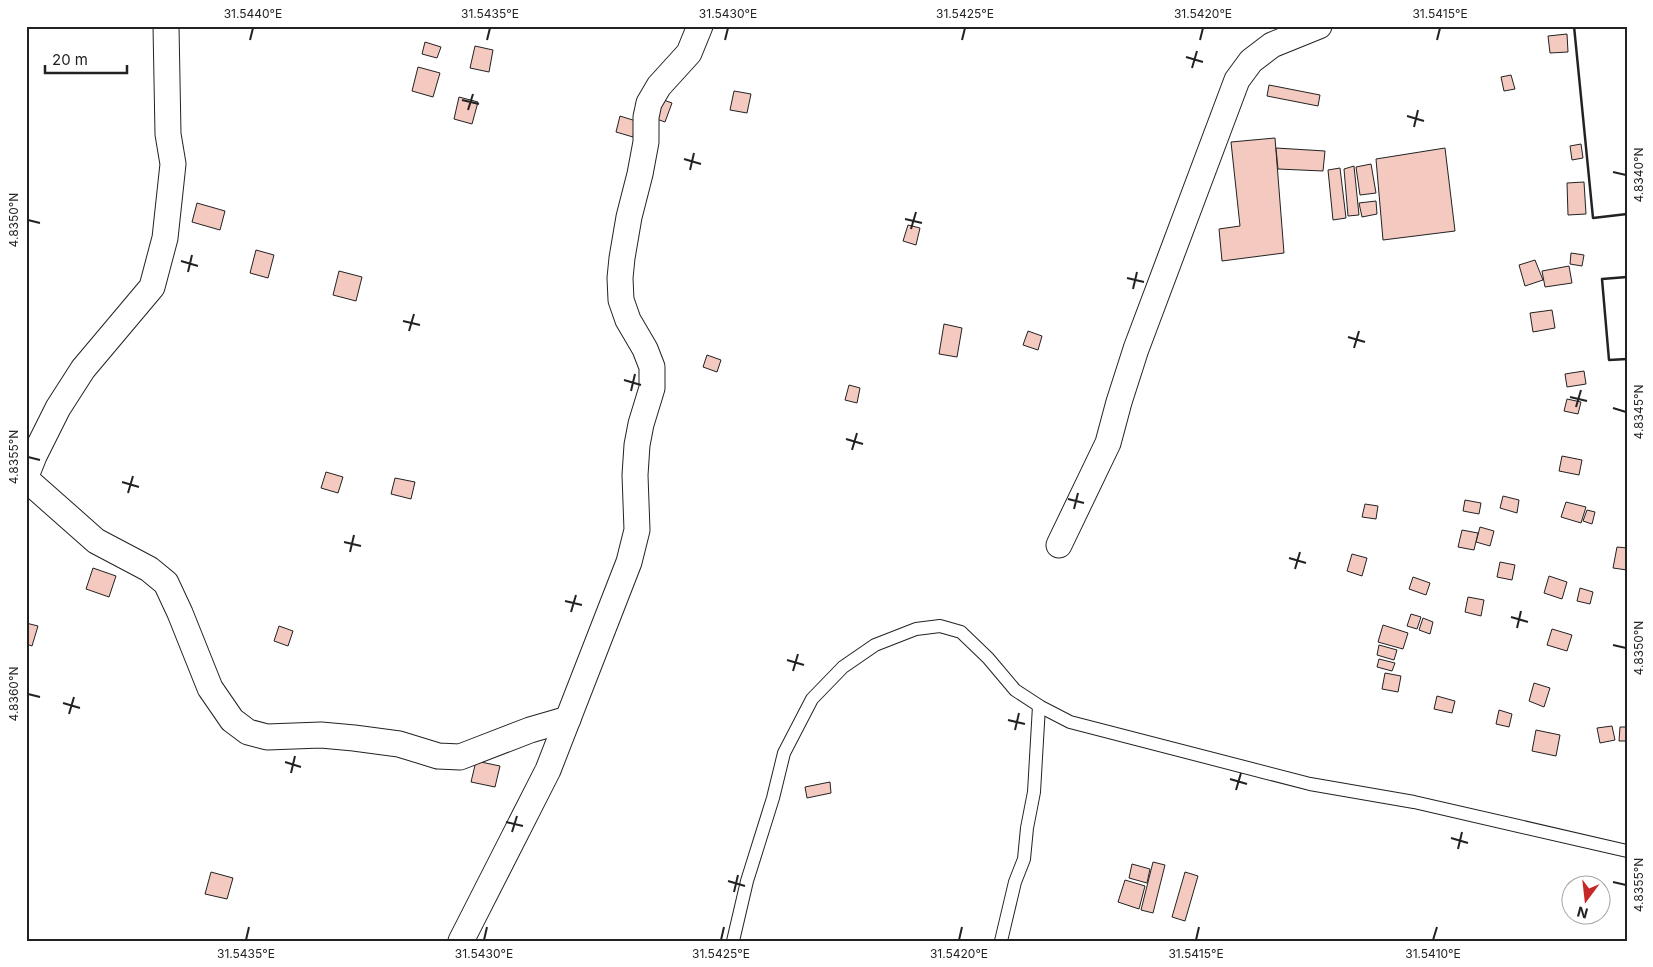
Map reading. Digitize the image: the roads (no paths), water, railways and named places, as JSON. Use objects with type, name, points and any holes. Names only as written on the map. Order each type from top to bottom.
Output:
[{"type":"street","points":[[166,26],[168,134],[173,164],[165,238],[152,287],[83,369],[58,408],[34,456],[26,478],[96,541],[149,569],[166,583],[210,688],[232,720],[248,732],[267,737],[321,735],[354,738],[399,744],[438,756],[460,757],[530,730],[568,718]]},
{"type":"street","points":[[461,941],[548,770],[629,562],[637,530],[635,475],[641,424],[652,388],[652,367],[645,349],[628,320],[621,300],[620,278],[622,258],[646,142],[646,117],[649,103],[659,86],[689,53],[700,26]]},
{"type":"street","points":[[1059,545],[1108,443],[1136,349],[1237,80],[1251,61],[1272,45],[1319,26]]},
{"type":"lane","points":[[733,941],[747,881],[773,798],[784,753],[812,699],[843,667],[875,646],[916,629],[940,626],[961,632],[988,658],[1015,690],[1039,706],[1070,722],[1310,784],[1414,802],[1627,850]]},
{"type":"lane","points":[[1001,941],[1015,882],[1024,859],[1027,828],[1034,792],[1039,706]]}]
